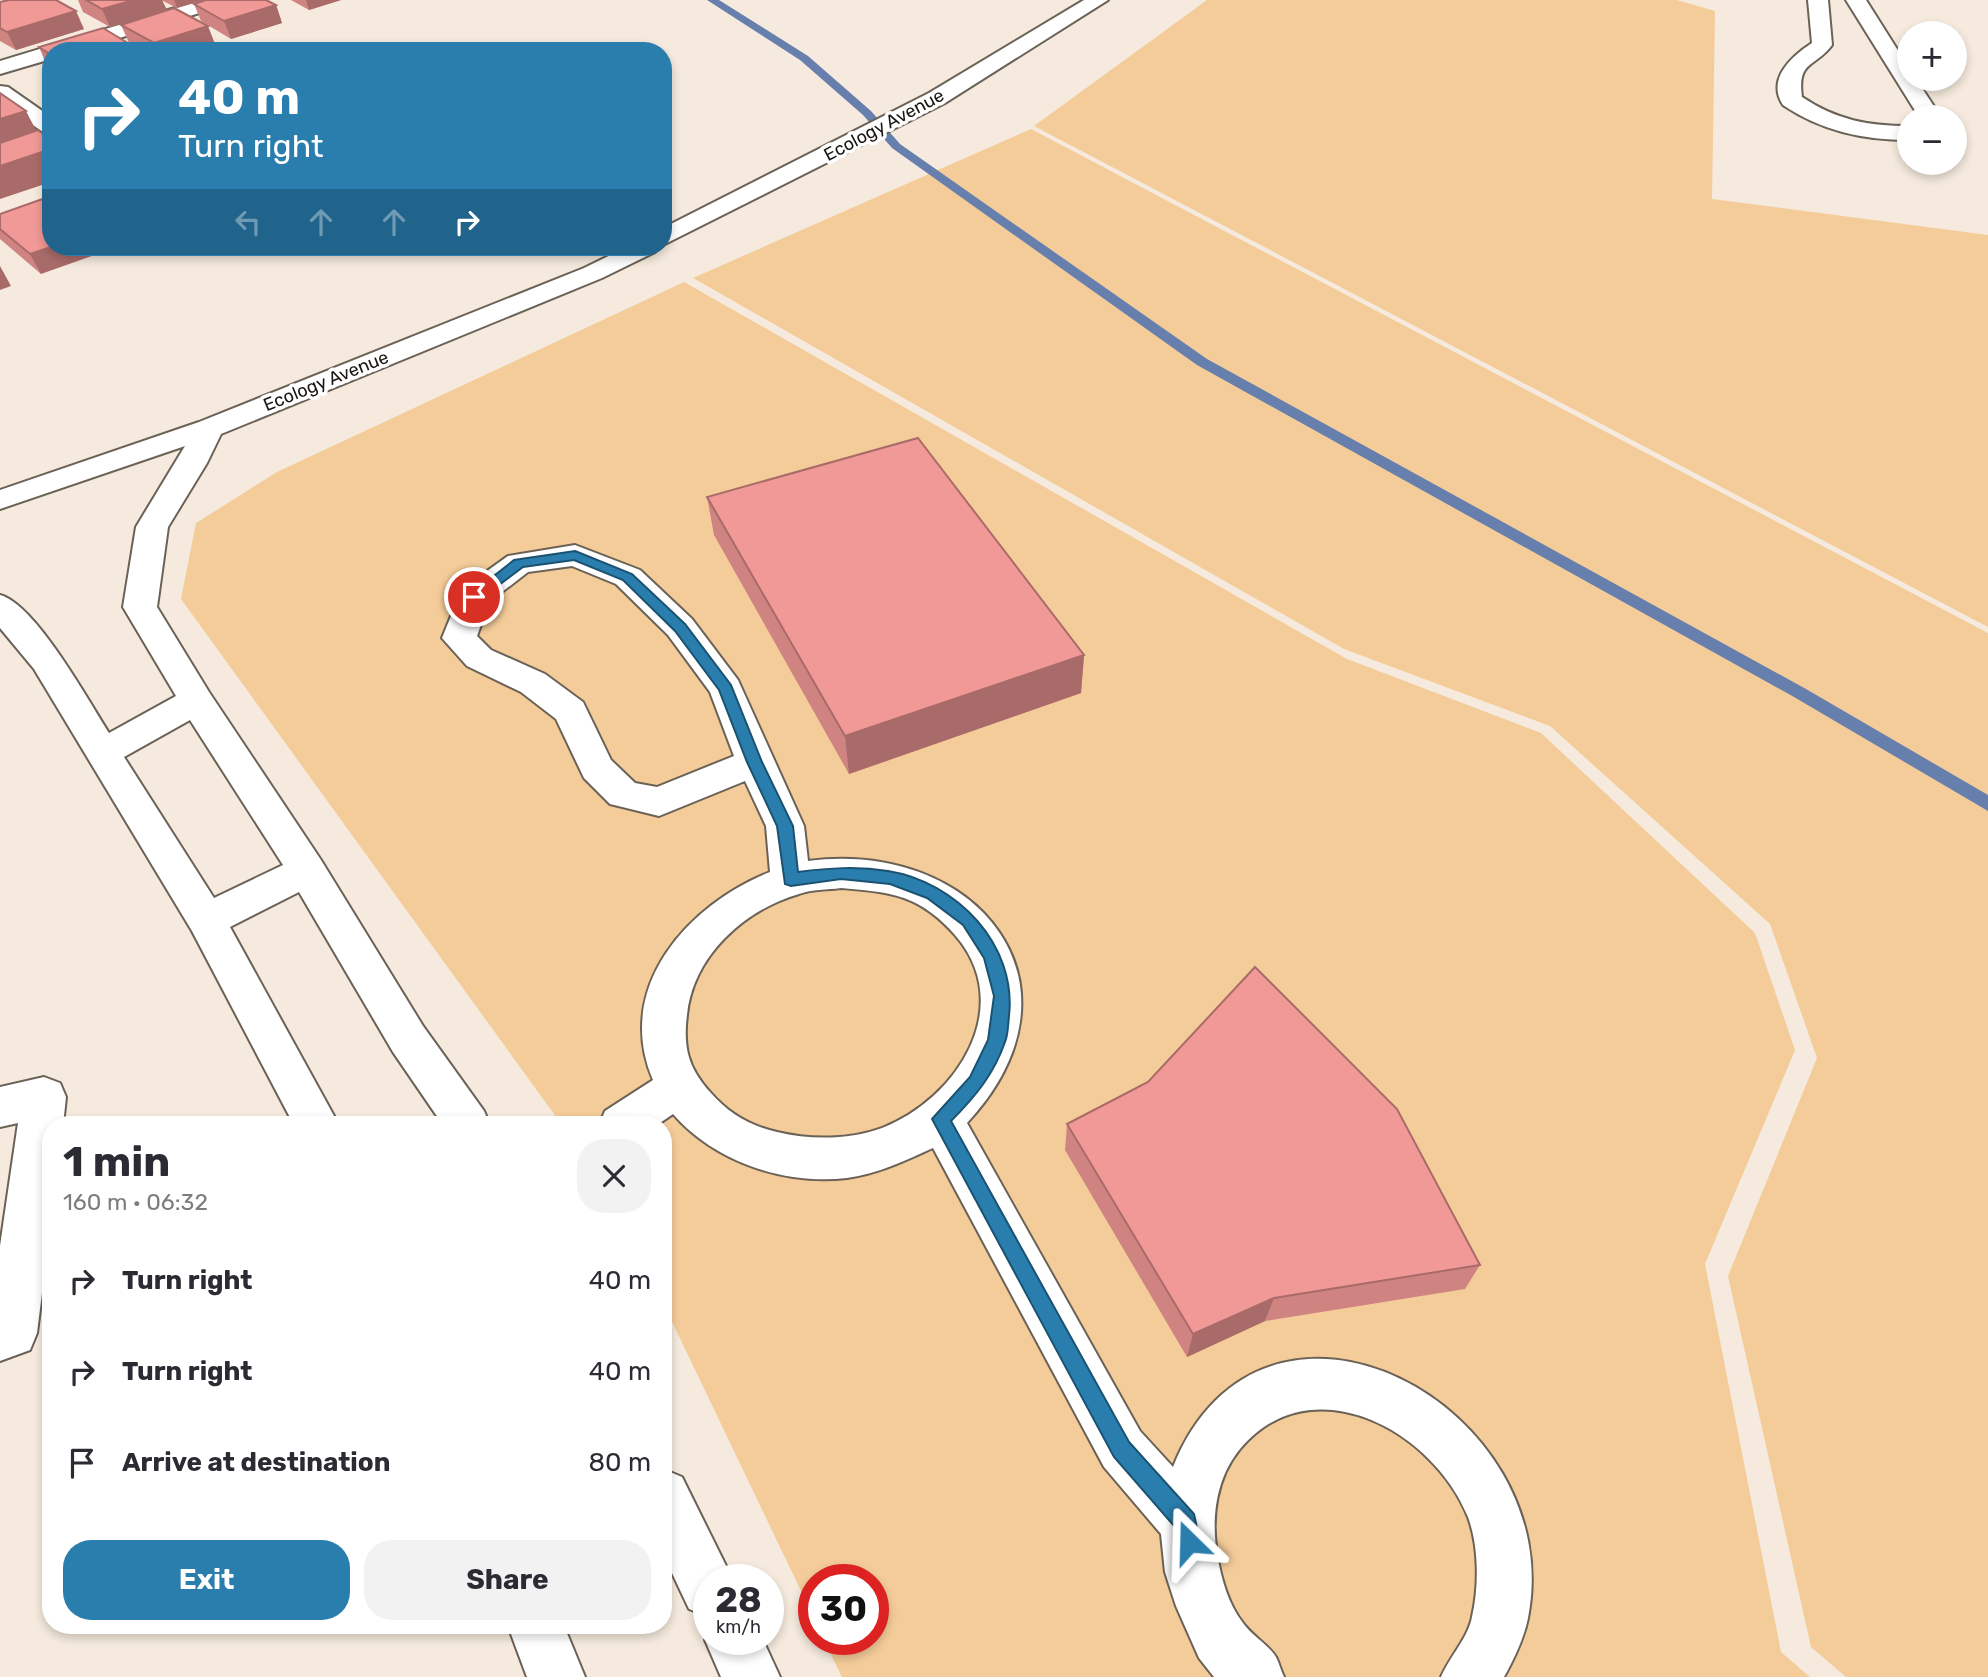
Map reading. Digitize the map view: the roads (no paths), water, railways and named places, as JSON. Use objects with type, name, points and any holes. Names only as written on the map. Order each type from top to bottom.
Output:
[{"type":"street","points":[[85,42],[221,0]]},
{"type":"street","name":"Ecology Avenue","points":[[672,234],[937,98],[1098,0]]},
{"type":"street","points":[[1818,0],[1822,46],[1798,61],[1791,70],[1788,80],[1791,100],[1825,122],[1845,128],[1897,132]]},
{"type":"street","points":[[1856,0],[1922,105]]},
{"type":"street","points":[[0,68],[42,55]]},
{"type":"street","points":[[0,92],[42,121]]},
{"type":"street","name":"Ecology Avenue","points":[[0,500],[209,428],[593,273],[628,256]]},
{"type":"street","points":[[209,428],[192,463],[152,527],[140,607],[196,701],[307,871],[408,1039],[462,1116]]},
{"type":"street","points":[[755,762],[659,802],[623,794],[597,768],[570,711],[533,683],[479,658],[459,638],[474,597],[519,563],[575,555],[628,577],[680,627],[726,689],[755,762],[785,826],[791,880]]},
{"type":"street","points":[[0,606],[46,661],[206,920],[312,1116]]},
{"type":"street","points":[[103,752],[196,701]]},
{"type":"street","points":[[206,920],[307,871]]},
{"type":"street","points":[[841,873],[891,878],[933,894],[969,921],[992,956],[1003,996],[997,1041],[976,1083],[941,1119],[896,1145],[846,1157],[795,1158],[747,1144],[706,1120],[678,1087],[664,1045],[664,1002],[681,961],[709,926],[747,898],[791,880],[841,873]]},
{"type":"street","points":[[634,1116],[678,1087]]},
{"type":"street","points":[[0,1107],[44,1097],[12,1333],[0,1336]]},
{"type":"street","points":[[941,1119],[1122,1449],[1186,1522]]},
{"type":"street","points":[[1255,1677],[1220,1640],[1195,1582],[1186,1522],[1195,1473],[1219,1432],[1252,1402],[1294,1385],[1339,1383],[1385,1396],[1429,1422],[1465,1460],[1492,1509],[1504,1562],[1500,1621],[1476,1672],[1470,1677]]},
{"type":"street","points":[[672,1514],[696,1564]]},
{"type":"street","points":[[539,1634],[556,1677]]},
{"type":"street","points":[[740,1655],[751,1677]]},
{"type":"waterway","points":[[712,0],[804,58],[867,113],[896,146],[1202,362],[1800,693],[1988,804]]}]
